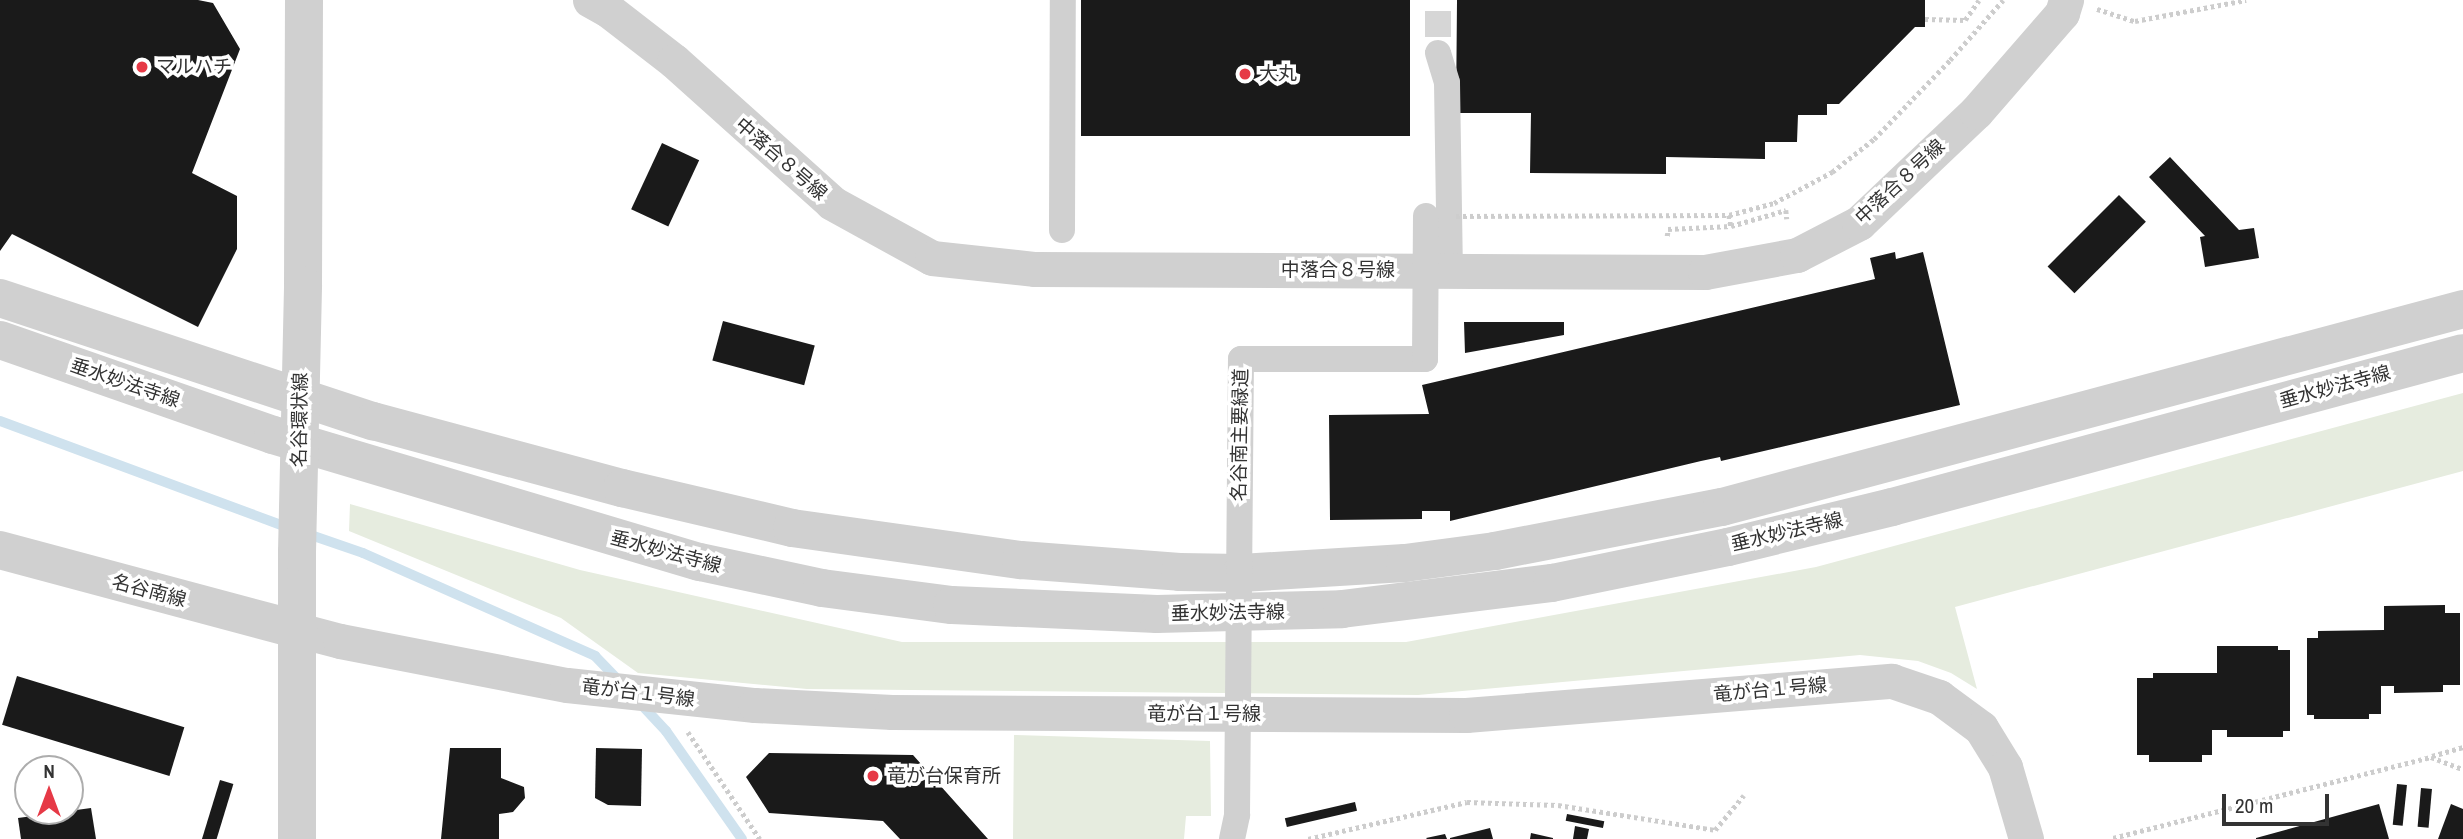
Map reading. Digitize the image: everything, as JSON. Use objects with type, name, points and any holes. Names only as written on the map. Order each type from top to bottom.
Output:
[{"type":"street","name":"名谷環状線","points":[[297,839],[297,552],[303,285],[304,0]]},
{"type":"street","name":"中落合８号線","points":[[590,0],[608,10],[674,61],[832,203],[932,258],[1035,269],[1705,272],[1797,255],[1858,223],[1976,112],[2062,13],[2067,0]]},
{"type":"street","points":[[1062,230],[1063,0]]},
{"type":"street","points":[[1438,52],[1447,83],[1450,270]]},
{"type":"street","name":"名谷南主要緑道","points":[[1234,827],[1241,359],[1425,359],[1426,216]]},
{"type":"street","name":"垂水妙法寺線","points":[[0,298],[373,421],[622,488],[779,525],[1021,560],[1180,572],[1241,573],[1405,563],[1495,551],[1722,507],[2463,309]]},
{"type":"street","name":"垂水妙法寺線","points":[[0,340],[272,435],[700,562],[822,588],[905,600],[1000,608],[1157,614],[1342,609],[1552,583],[1728,547],[1892,507],[2463,352]]},
{"type":"street","name":"名谷南線","points":[[0,550],[298,630]]},
{"type":"street","name":"竜が台１号線","points":[[298,630],[515,676],[663,697],[892,712],[1466,715],[1892,681],[1939,697],[1981,728],[2006,767],[2026,839]]},
{"type":"path","points":[[1925,19],[1965,20],[1979,0]]},
{"type":"path","points":[[1426,216],[1729,215],[1774,203],[1832,172],[1874,139],[1951,60],[2003,0]]},
{"type":"path","points":[[2135,21],[2246,0]]},
{"type":"path","points":[[1666,239],[1668,229],[1731,226],[1786,210],[1787,219]]},
{"type":"path","points":[[1729,215],[1731,226]]},
{"type":"path","points":[[663,697],[760,839]]},
{"type":"path","points":[[2113,838],[2463,747]]},
{"type":"path","points":[[2431,757],[2463,769]]},
{"type":"path","points":[[1308,839],[1467,802],[1558,805],[1715,830],[1744,795]]},
{"type":"shaded area","points":[[2463,393],[2463,471],[1955,607],[1977,689],[1951,673],[1918,661],[1860,655],[1418,695],[807,689],[638,673],[561,618],[349,531],[350,504],[580,570],[902,642],[1406,642],[1816,567]]},
{"type":"shaded area","points":[[1014,735],[1210,741],[1211,816],[1186,816],[1184,839],[1013,839]]},
{"type":"building","points":[[0,0],[198,0],[213,3],[240,49],[192,173],[237,196],[237,249],[198,327],[12,234],[0,251]]},
{"type":"building","name":"大丸","points":[[1081,0],[1410,0],[1410,136],[1081,136]]},
{"type":"building","points":[[1457,0],[1925,0],[1925,27],[1915,27],[1839,104],[1827,104],[1827,115],[1798,115],[1797,142],[1765,142],[1765,159],[1666,157],[1666,174],[1530,173],[1531,113],[1456,113]]},
{"type":"building","points":[[662,143],[699,160],[668,226],[631,209]]},
{"type":"building","points":[[2170,157],[2239,230],[2254,228],[2259,258],[2205,267],[2200,237],[2205,236],[2149,177]]},
{"type":"building","points":[[2119,195],[2146,222],[2074,293],[2048,266]]},
{"type":"building","points":[[1895,252],[1896,259],[1923,252],[1960,405],[1721,461],[1720,457],[1701,461],[1450,521],[1450,511],[1422,511],[1422,519],[1330,520],[1329,415],[1429,414],[1422,385],[1875,279],[1870,258]]},
{"type":"building","points":[[723,321],[815,346],[804,385],[712,361]]},
{"type":"building","points":[[1464,322],[1564,322],[1564,335],[1465,353]]},
{"type":"building","points":[[2445,605],[2445,613],[2460,613],[2460,685],[2443,685],[2443,692],[2394,693],[2394,686],[2381,686],[2381,714],[2369,714],[2369,719],[2314,719],[2314,715],[2307,715],[2307,638],[2318,638],[2318,631],[2384,630],[2384,606]]},
{"type":"building","points":[[2217,646],[2278,646],[2278,650],[2290,650],[2290,731],[2283,731],[2283,737],[2227,737],[2227,730],[2212,730],[2212,755],[2202,755],[2202,762],[2149,762],[2149,755],[2137,755],[2137,678],[2153,678],[2153,673],[2217,673]]},
{"type":"building","points":[[17,676],[184,727],[169,776],[2,725]]},
{"type":"building","points":[[450,748],[501,748],[501,778],[524,787],[525,798],[513,812],[499,814],[499,839],[441,839]]},
{"type":"building","points":[[596,748],[642,749],[641,806],[608,805],[595,798]]},
{"type":"building","points":[[769,753],[913,755],[988,839],[900,839],[883,821],[769,813],[746,777]]},
{"type":"building","points":[[220,780],[233,784],[217,839],[202,839]]},
{"type":"building","points":[[2397,784],[2407,785],[2403,826],[2393,825]]},
{"type":"building","points":[[2421,788],[2432,789],[2429,828],[2418,827]]},
{"type":"building","points":[[1355,802],[1357,811],[1287,827],[1285,818]]},
{"type":"building","points":[[2379,804],[2389,839],[2256,839],[2256,838]]},
{"type":"building","points":[[2451,804],[2463,809],[2463,839],[2438,839]]},
{"type":"building","points":[[91,808],[96,839],[21,839],[19,825],[84,825],[84,809]]},
{"type":"building","points":[[1567,814],[1604,821],[1603,828],[1566,821]]},
{"type":"building","points":[[1575,826],[1589,829],[1587,839],[1573,839]]},
{"type":"building","points":[[1490,828],[1493,839],[1450,839],[1450,838]]},
{"type":"building","points":[[1531,833],[1553,838],[1553,839],[1530,839]]},
{"type":"building","points":[[1445,834],[1447,839],[1426,838]]},
{"type":"waterway","points":[[0,421],[290,528]]},
{"type":"waterway","points":[[305,533],[363,553],[595,656],[618,680]]},
{"type":"waterway","points":[[639,702],[666,731],[742,839]]},
{"type":"tunnel","points":[[1438,11],[1438,53]]},
{"type":"place","name":"マルハチ","points":[[142,67]]},
{"type":"place","name":"大丸","points":[[1245,74]]},
{"type":"place","name":"竜が台保育所","points":[[873,776]]}]
